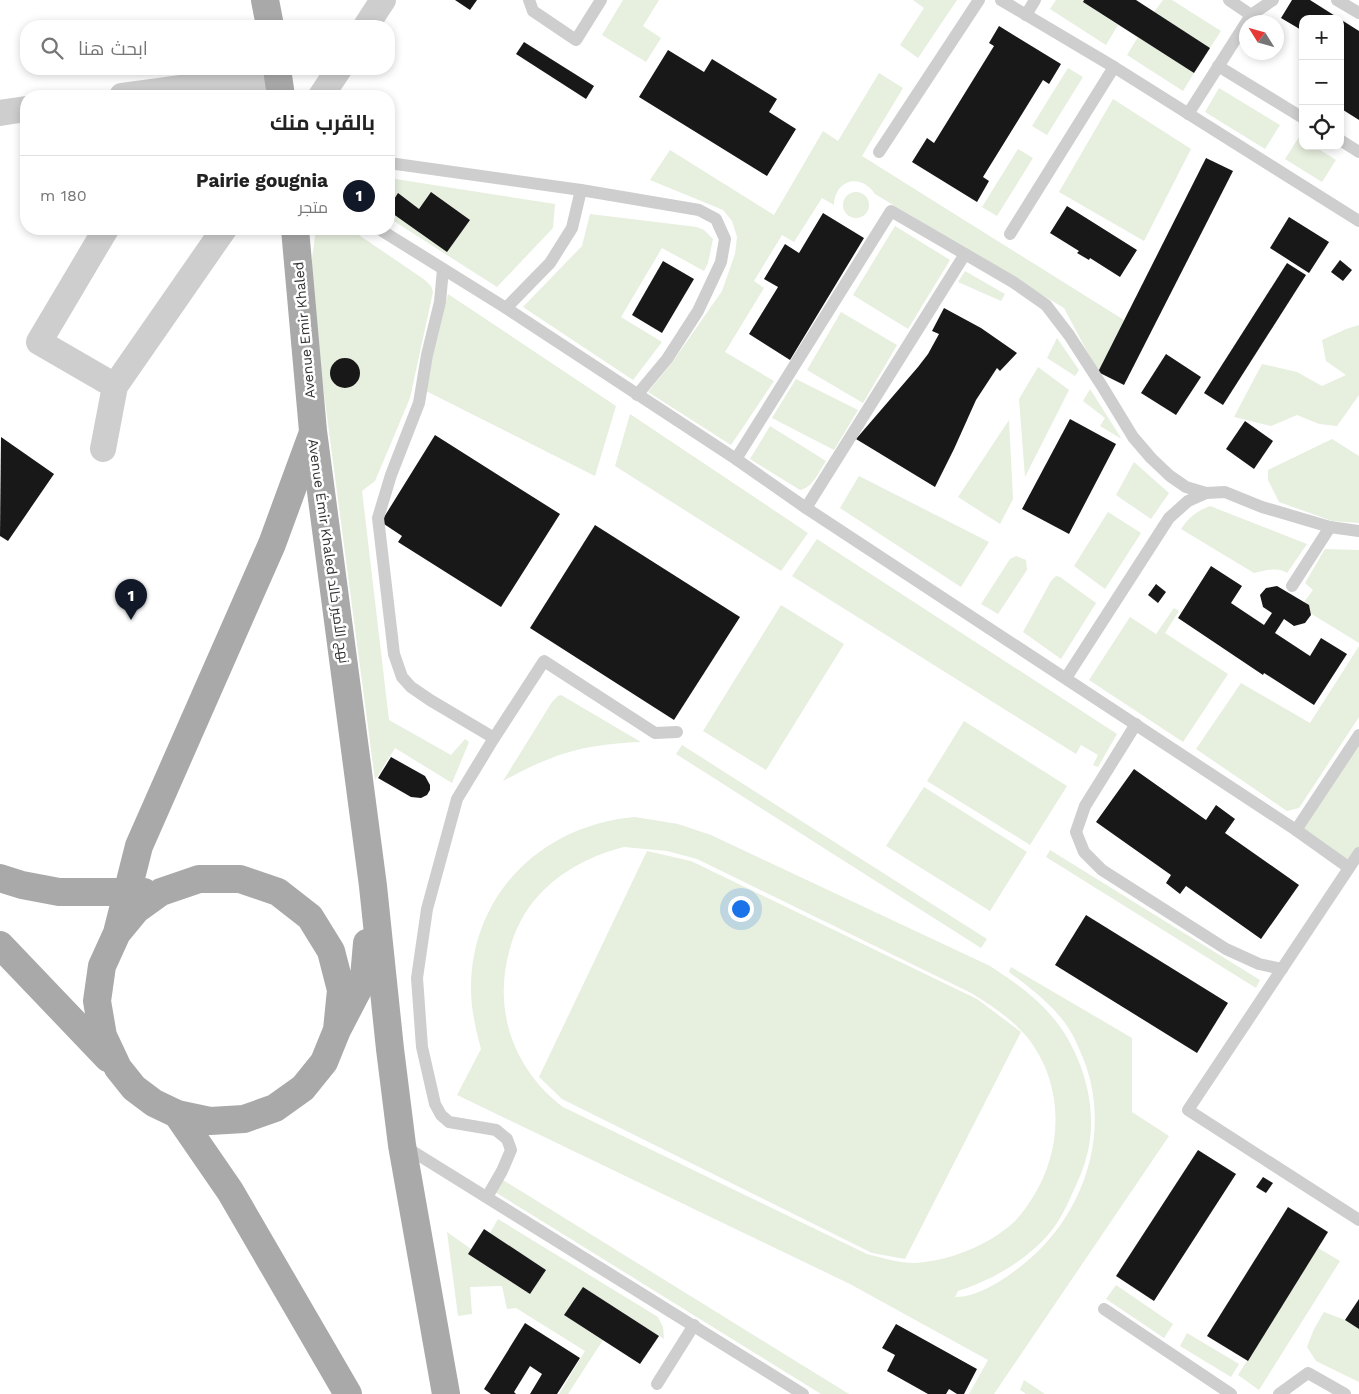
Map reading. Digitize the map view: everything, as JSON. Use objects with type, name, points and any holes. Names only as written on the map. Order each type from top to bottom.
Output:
[{"type":"main road","points":[[265,0],[269,20]]},
{"type":"main road","name":"Avenue Emir Khaled","points":[[297,235],[314,431]]},
{"type":"main road","name":"Avenue Émir Khaled نهج الأمير خالد","points":[[117,933],[139,846],[272,544],[314,431]]},
{"type":"main road","name":"Avenue Émir Khaled نهج الأمير خالد","points":[[314,431],[373,886],[390,1049]]},
{"type":"main road","points":[[58,892],[78,888],[96,880],[113,870],[139,846]]},
{"type":"main road","points":[[0,878],[22,885],[58,892],[161,892]]},
{"type":"main road","points":[[118,1068],[103,1036],[97,1001],[102,966],[117,933],[136,910],[161,892],[199,879],[240,879],[278,892],[310,917],[364,978],[390,1049],[402,1145],[443,1392]]},
{"type":"main road","points":[[0,945],[118,1068],[134,1088],[154,1103],[177,1114],[210,1121],[244,1119],[275,1108],[303,1088],[324,1062],[337,1030],[364,978],[373,886]]},
{"type":"main road","points":[[310,917],[331,951],[341,990],[337,1030]]},
{"type":"main road","points":[[177,1114],[230,1191],[344,1390]]},
{"type":"street","points":[[370,20],[383,0]]},
{"type":"street","points":[[325,90],[335,75]]},
{"type":"street","points":[[202,90],[279,80]]},
{"type":"street","points":[[0,113],[20,110]]},
{"type":"street","points":[[102,235],[40,342],[115,386]]},
{"type":"street","points":[[103,449],[115,386],[220,235]]},
{"type":"lane","points":[[529,0],[532,11],[576,40],[602,0]]},
{"type":"lane","points":[[879,152],[979,0]]},
{"type":"lane","points":[[1002,0],[1114,67],[1359,221]]},
{"type":"lane","points":[[1026,14],[1035,0]]},
{"type":"lane","points":[[1229,0],[1251,15],[1273,0]]},
{"type":"lane","points":[[1337,0],[1359,13]]},
{"type":"lane","points":[[1188,114],[1239,34]]},
{"type":"lane","points":[[1218,66],[1299,116]]},
{"type":"lane","points":[[1010,234],[1114,67]]},
{"type":"lane","points":[[1344,143],[1359,152]]},
{"type":"lane","points":[[395,164],[581,190],[699,210],[716,219],[725,239],[722,262],[698,311],[667,359],[637,395]]},
{"type":"lane","points":[[506,308],[550,262],[572,228],[581,190]]},
{"type":"lane","points":[[736,459],[891,211],[1031,293],[1046,305],[1069,335],[1133,437],[1170,476],[1186,487],[1206,493],[1225,492],[1262,506],[1330,527],[1359,530]]},
{"type":"lane","points":[[389,235],[506,308],[736,459],[806,508],[1136,724],[1296,830],[1348,867]]},
{"type":"lane","points":[[806,508],[965,254]]},
{"type":"lane","points":[[443,269],[440,302],[427,355],[419,403],[391,475],[378,518],[394,654],[402,677],[411,687],[430,700],[494,738]]},
{"type":"lane","points":[[1066,678],[1169,518],[1188,501],[1206,493]]},
{"type":"lane","points":[[1292,586],[1330,527]]},
{"type":"lane","points":[[487,1196],[502,1171],[511,1150],[507,1139],[496,1130],[449,1122],[441,1115],[435,1104],[422,1047],[417,978],[428,909],[457,799],[544,661],[655,733],[677,732]]},
{"type":"lane","points":[[1136,724],[1085,806],[1076,832],[1084,852],[1102,870],[1226,949],[1259,964],[1282,969]]},
{"type":"lane","points":[[1296,830],[1359,735]]},
{"type":"lane","points":[[1359,853],[1188,1110],[1359,1220]]},
{"type":"lane","points":[[402,1145],[804,1394]]},
{"type":"lane","points":[[1104,1309],[1231,1394]]},
{"type":"lane","points":[[657,1384],[694,1325]]},
{"type":"lane","points":[[1279,1394],[1308,1373],[1345,1394]]},
{"type":"green space","points":[[623,0],[659,0],[643,26],[661,38],[646,62],[602,35]]},
{"type":"green space","points":[[913,0],[957,0],[918,58],[900,45],[924,8]]},
{"type":"green space","points":[[1056,0],[1084,0],[1083,2],[1118,25],[1106,45],[1050,9]]},
{"type":"green space","points":[[1163,0],[1172,0],[1221,31],[1210,48],[1154,12]]},
{"type":"green space","points":[[1138,37],[1194,73],[1183,91],[1127,55]]},
{"type":"green space","points":[[1068,68],[1083,77],[1047,135],[1032,126]]},
{"type":"green space","points":[[879,73],[903,88],[862,156],[1124,320],[1098,372],[1064,308],[875,194],[863,183],[850,182],[839,189],[835,196],[834,205],[822,198],[794,242],[782,235],[754,281],[764,288],[725,352],[774,381],[731,445],[648,392],[671,364],[722,291],[735,254],[737,237],[732,221],[723,210],[650,180],[670,150],[774,215],[823,131],[838,141]]},
{"type":"green space","points":[[1219,88],[1280,125],[1265,149],[1205,112]]},
{"type":"green space","points":[[1113,99],[1191,149],[1144,241],[1059,192]]},
{"type":"green space","points":[[1299,137],[1299,150],[1320,150],[1336,160],[1322,182],[1285,159]]},
{"type":"green space","points":[[1018,149],[1033,158],[997,216],[982,207]]},
{"type":"green space","points":[[395,179],[555,204],[553,228],[497,287],[395,222]]},
{"type":"green space","points":[[856,192],[865,196],[869,205],[865,214],[856,218],[847,214],[843,205],[847,196]]},
{"type":"green space","points":[[590,214],[697,227],[704,230],[713,239],[708,263],[704,271],[662,248],[621,317],[662,342],[633,380],[523,307],[582,246]]},
{"type":"green space","points":[[895,226],[950,260],[908,329],[853,295]]},
{"type":"green space","points":[[315,235],[359,235],[425,280],[431,286],[433,292],[410,398],[375,481],[362,491],[389,720],[451,755],[465,739],[469,742],[452,783],[395,748],[375,780],[309,280]]},
{"type":"green space","points":[[965,271],[1005,294],[1001,301],[958,282]]},
{"type":"green space","points":[[448,294],[616,406],[595,476],[424,390]]},
{"type":"green space","points":[[841,312],[897,345],[863,403],[807,370]]},
{"type":"green space","points":[[1359,325],[1359,395],[1337,426],[1319,424],[1297,415],[1271,426],[1234,417],[1262,364],[1297,372],[1322,386],[1346,375],[1326,361],[1322,340]]},
{"type":"green space","points":[[1057,338],[1079,370],[1075,376],[1047,358]]},
{"type":"green space","points":[[1038,367],[1069,390],[1025,477],[1019,399]]},
{"type":"green space","points":[[796,379],[858,410],[834,450],[772,418]]},
{"type":"green space","points":[[1090,389],[1121,438],[1100,426],[1105,418],[1083,401]]},
{"type":"green space","points":[[630,414],[808,533],[781,571],[615,466]]},
{"type":"green space","points":[[1009,420],[1013,499],[1000,524],[958,497]]},
{"type":"green space","points":[[770,426],[826,461],[812,483],[805,489],[800,490],[750,459]]},
{"type":"green space","points":[[1332,439],[1359,456],[1359,523],[1332,521],[1279,502],[1268,480],[1268,470]]},
{"type":"green space","points":[[1134,462],[1169,493],[1151,519],[1116,495]]},
{"type":"green space","points":[[859,476],[989,542],[961,587],[840,508]]},
{"type":"green space","points":[[1210,506],[1307,544],[1287,573],[1275,569],[1254,573],[1181,529],[1194,515]]},
{"type":"green space","points":[[1108,512],[1141,533],[1105,589],[1074,566]]},
{"type":"green space","points":[[817,539],[1117,734],[1098,767],[1093,765],[1098,755],[1081,745],[1076,754],[792,576]]},
{"type":"green space","points":[[1325,549],[1359,550],[1359,643],[1310,613],[1304,602],[1313,590],[1305,583]]},
{"type":"green space","points":[[1016,556],[1026,560],[1027,570],[998,614],[981,604],[1010,559]]},
{"type":"green space","points":[[1056,576],[1096,603],[1061,659],[1023,632],[1051,581]]},
{"type":"green space","points":[[781,605],[844,644],[766,770],[703,731]]},
{"type":"green space","points":[[1174,608],[1179,611],[1165,633],[1228,674],[1183,742],[1089,680],[1130,617],[1156,634]]},
{"type":"green space","points":[[1359,646],[1359,717],[1299,808],[1287,811],[1196,749],[1241,683],[1310,723]]},
{"type":"green space","points":[[561,695],[641,742],[617,743],[571,751],[537,764],[503,781],[552,702]]},
{"type":"green space","points":[[964,721],[1067,786],[1030,845],[927,781]]},
{"type":"green space","points":[[1359,735],[1359,853],[1348,867],[1296,830]]},
{"type":"green space","points":[[682,745],[987,939],[981,948],[676,754]]},
{"type":"green space","points":[[924,787],[1027,852],[990,911],[886,846]]},
{"type":"green space","points":[[635,817],[678,824],[711,835],[990,966],[1030,995],[1056,1021],[1078,1060],[1088,1091],[1091,1123],[1090,1139],[1083,1170],[1061,1216],[1038,1245],[1018,1262],[982,1282],[958,1291],[955,1297],[974,1294],[1002,1280],[1019,1268],[1046,1243],[1063,1221],[1077,1197],[1087,1172],[1093,1145],[1095,1118],[1092,1090],[1085,1063],[1077,1044],[1067,1026],[1054,1010],[1040,996],[1009,972],[1011,967],[1132,1038],[1132,1112],[1169,1136],[994,1394],[969,1394],[988,1360],[850,1284],[457,1095],[481,1049],[471,997],[474,955],[484,923],[498,895],[518,870],[542,850],[570,834],[601,823]],"holes":[[[624,847],[667,851],[697,859],[971,993],[1001,1013],[1021,1030],[1039,1055],[1048,1075],[1056,1116],[1050,1158],[1043,1178],[1033,1197],[1015,1221],[1005,1230],[981,1244],[955,1255],[928,1262],[909,1263],[867,1254],[563,1107],[546,1092],[520,1057],[506,1017],[504,996],[505,974],[511,944],[520,922],[534,901],[548,886],[567,871],[589,859]]]},
{"type":"green space","points":[[1050,850],[1260,980],[1256,988],[1046,857]]},
{"type":"green space","points":[[647,851],[691,861],[977,999],[1021,1032],[905,1259],[872,1253],[562,1099],[539,1077]]},
{"type":"green space","points":[[503,1180],[849,1394],[821,1394],[495,1192]]},
{"type":"green space","points":[[498,1219],[658,1317],[663,1327],[664,1339],[583,1287],[564,1315],[603,1340],[568,1394],[559,1394],[585,1351],[516,1308],[507,1309],[502,1286],[470,1287],[472,1314],[458,1316],[447,1232],[471,1249],[468,1254],[530,1294],[546,1270],[490,1233]]},
{"type":"green space","points":[[1318,1248],[1340,1261],[1259,1390],[1238,1375]]},
{"type":"green space","points":[[1116,1285],[1173,1324],[1164,1338],[1106,1299]]},
{"type":"green space","points":[[1324,1312],[1345,1320],[1359,1329],[1359,1382],[1316,1361],[1307,1347],[1314,1329]]},
{"type":"green space","points":[[1187,1333],[1239,1364],[1231,1377],[1180,1346]]},
{"type":"green space","points":[[1024,1380],[1045,1394],[1026,1394],[1020,1390]]},
{"type":"building","points":[[455,0],[477,0],[470,10]]},
{"type":"building","points":[[1084,0],[1136,0],[1210,48],[1194,73],[1083,2]]},
{"type":"building","points":[[1292,0],[1310,0],[1334,15],[1299,15],[1299,29],[1284,20],[1283,15]]},
{"type":"building","points":[[1344,22],[1359,31],[1359,120],[1344,111]]},
{"type":"building","points":[[999,26],[1061,64],[1049,84],[1043,80],[983,177],[989,181],[977,202],[912,162],[927,138],[934,143],[994,46],[989,43]]},
{"type":"building","points":[[524,42],[594,86],[586,99],[516,54]]},
{"type":"building","points":[[668,50],[704,72],[712,59],[777,99],[769,112],[796,129],[767,176],[639,97]]},
{"type":"building","points":[[1206,158],[1233,171],[1124,385],[1098,372]]},
{"type":"building","points":[[431,192],[470,220],[447,252],[395,215],[395,198],[398,193],[419,209]]},
{"type":"building","points":[[1067,206],[1137,250],[1120,277],[1090,258],[1089,260],[1077,253],[1079,251],[1050,233]]},
{"type":"building","points":[[823,213],[864,238],[790,360],[749,334],[778,287],[764,279],[785,244],[799,253]]},
{"type":"building","points":[[1289,217],[1329,242],[1309,273],[1270,248]]},
{"type":"building","points":[[1340,260],[1352,270],[1343,281],[1331,272]]},
{"type":"building","points":[[663,261],[694,279],[662,333],[632,315]]},
{"type":"building","points":[[1287,263],[1306,275],[1223,405],[1204,393]]},
{"type":"building","points":[[944,308],[981,328],[1017,353],[1000,371],[997,368],[976,400],[935,487],[856,439],[928,354],[939,334],[932,331]]},
{"type":"building","points":[[1166,354],[1201,377],[1176,415],[1141,393]]},
{"type":"building","points":[[345,358],[351,359],[359,367],[359,379],[351,387],[345,388],[339,387],[331,379],[330,373],[331,367],[339,359]]},
{"type":"building","points":[[1070,419],[1116,444],[1069,534],[1022,509]]},
{"type":"building","points":[[1245,421],[1273,441],[1254,469],[1226,449]]},
{"type":"building","points":[[435,435],[560,514],[501,607],[398,542],[402,536],[381,522]]},
{"type":"building","points":[[1,437],[54,474],[8,541],[0,536]]},
{"type":"building","points":[[595,525],[740,617],[674,720],[530,628]]},
{"type":"building","points":[[1211,566],[1242,586],[1231,603],[1264,625],[1272,613],[1263,607],[1260,595],[1266,588],[1277,586],[1309,605],[1311,615],[1305,623],[1294,626],[1284,619],[1275,633],[1310,656],[1321,638],[1347,654],[1314,705],[1264,673],[1263,675],[1178,618]]},
{"type":"building","points":[[1156,584],[1166,592],[1158,603],[1148,595]]},
{"type":"building","points":[[391,757],[425,776],[430,785],[427,795],[421,798],[411,797],[378,778]]},
{"type":"building","points":[[1134,769],[1206,820],[1216,805],[1235,819],[1225,833],[1299,885],[1261,939],[1186,886],[1180,894],[1166,883],[1171,875],[1096,822]]},
{"type":"building","points":[[1086,915],[1228,1003],[1197,1053],[1055,965]]},
{"type":"building","points":[[1198,1150],[1236,1174],[1154,1301],[1116,1276]]},
{"type":"building","points":[[1263,1177],[1273,1183],[1266,1193],[1256,1187]]},
{"type":"building","points":[[1288,1207],[1328,1232],[1248,1361],[1207,1336]]},
{"type":"building","points":[[484,1229],[546,1270],[530,1294],[468,1254]]},
{"type":"building","points":[[583,1287],[659,1336],[640,1364],[564,1315]]},
{"type":"building","points":[[1359,1299],[1359,1329],[1345,1320]]},
{"type":"building","points":[[525,1323],[580,1358],[557,1394],[530,1394],[542,1374],[530,1366],[514,1392],[516,1394],[491,1394],[484,1389]]},
{"type":"building","points":[[896,1324],[977,1369],[964,1394],[957,1394],[949,1389],[946,1394],[928,1394],[887,1371],[895,1355],[882,1348]]},
{"type":"place","name":"Pairie gougnia","points":[[131,620]]}]
